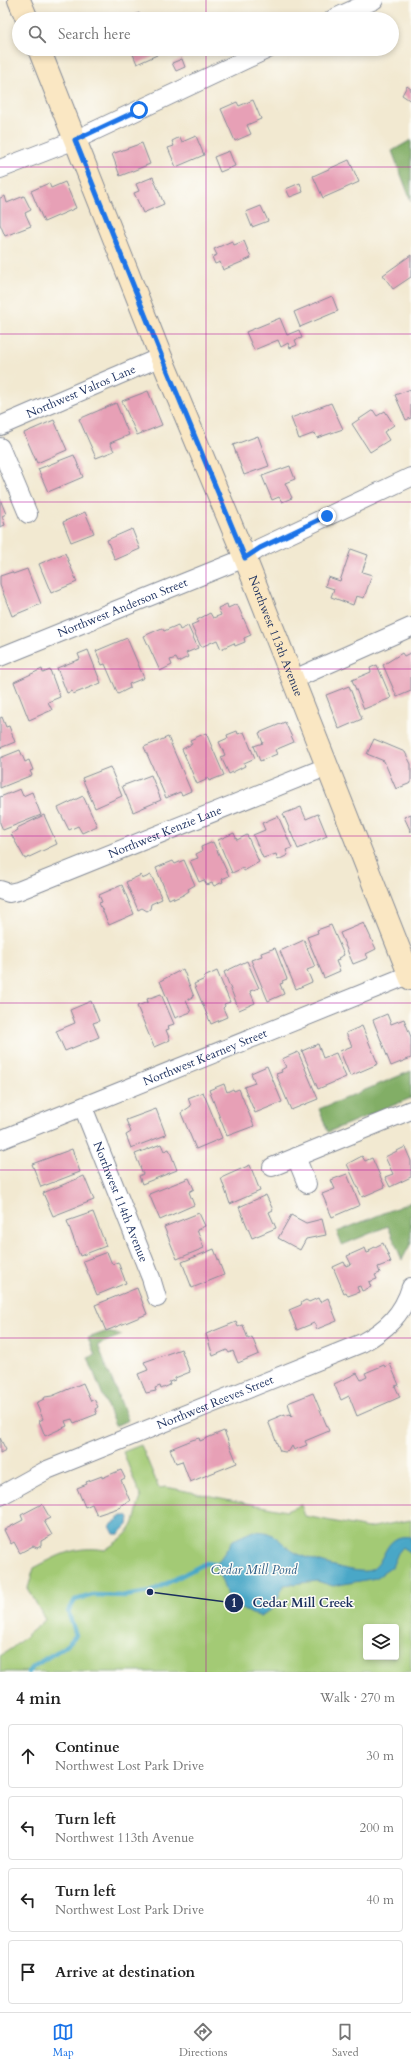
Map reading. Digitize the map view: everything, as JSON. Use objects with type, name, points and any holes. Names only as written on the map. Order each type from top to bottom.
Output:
[{"type":"street","points":[[19,0],[24,12]]},
{"type":"street","points":[[347,12],[374,0]]},
{"type":"street","name":"Northwest 113th Avenue","points":[[42,56],[162,357],[245,558],[326,767],[410,976]]},
{"type":"street","points":[[0,170],[75,140],[253,56]]},
{"type":"street","name":"Northwest Valros Lane","points":[[0,426],[162,357]]},
{"type":"street","points":[[0,447],[28,514]]},
{"type":"street","name":"Northwest Anderson Street","points":[[0,657],[245,558],[260,548],[411,477]]},
{"type":"street","points":[[292,680],[411,627]]},
{"type":"street","name":"Northwest Kenzie Lane","points":[[2,891],[18,891],[326,767]]},
{"type":"street","name":"Northwest Kearney Street","points":[[0,1140],[410,976]]},
{"type":"street","name":"Northwest 114th Avenue","points":[[83,1107],[151,1278],[157,1298]]},
{"type":"street","points":[[272,1167],[411,1110]]},
{"type":"street","points":[[296,1157],[307,1184]]},
{"type":"street","name":"Northwest Reeves Street","points":[[0,1496],[47,1470],[362,1343],[379,1334],[394,1320],[404,1306],[411,1287]]},
{"type":"green space","points":[[411,140],[411,201],[392,151]]},
{"type":"green space","points":[[411,1071],[411,1098],[328,1132],[319,1109]]},
{"type":"green space","points":[[411,1202],[411,1243],[402,1260],[388,1226],[342,1245],[337,1232]]},
{"type":"green space","points":[[105,1332],[122,1335],[98,1345],[128,1420],[115,1426],[88,1358],[95,1355],[88,1338]]},
{"type":"green space","points":[[141,1445],[159,1488],[166,1487],[286,1511],[301,1505],[305,1516],[368,1528],[411,1520],[411,1672],[0,1672],[0,1656],[12,1648],[45,1620],[28,1588],[34,1568],[68,1552],[85,1549],[105,1550],[122,1538],[132,1526],[141,1498],[123,1452]]},
{"type":"water","points":[[122,1516],[127,1516],[129,1518],[128,1525],[119,1534],[114,1534],[110,1526]]},
{"type":"water","name":"Cedar Mill Pond","points":[[253,1531],[265,1532],[272,1535],[292,1551],[302,1556],[352,1570],[367,1571],[373,1568],[378,1564],[389,1545],[394,1540],[401,1537],[411,1537],[411,1554],[403,1547],[398,1553],[392,1567],[376,1578],[333,1586],[317,1581],[284,1585],[273,1609],[260,1616],[252,1614],[229,1601],[216,1565],[233,1540]]},
{"type":"building","points":[[134,56],[155,56],[137,64]]},
{"type":"building","points":[[182,59],[185,67],[176,71],[172,63]]},
{"type":"building","points":[[407,86],[411,89],[411,101],[402,95]]},
{"type":"building","points":[[253,100],[261,119],[247,125],[251,134],[235,141],[221,109],[237,102],[239,106]]},
{"type":"building","points":[[196,136],[204,155],[176,167],[168,148],[174,146],[172,141],[180,137],[182,142]]},
{"type":"building","points":[[142,143],[150,164],[120,176],[112,154]]},
{"type":"building","points":[[229,151],[235,166],[220,172],[214,157]]},
{"type":"building","points":[[349,160],[359,182],[323,198],[313,176]]},
{"type":"building","points":[[153,177],[164,204],[143,213],[134,193],[139,191],[136,184]]},
{"type":"building","points":[[65,182],[76,208],[44,222],[31,191],[49,183],[51,188]]},
{"type":"building","points":[[300,183],[303,192],[290,197],[286,189]]},
{"type":"building","points":[[5,196],[7,203],[24,196],[31,210],[25,213],[31,226],[5,236],[0,224],[0,198]]},
{"type":"building","points":[[261,206],[268,221],[252,227],[246,212]]},
{"type":"building","points":[[232,241],[234,245],[244,241],[251,258],[223,270],[220,262],[215,264],[212,257],[217,255],[214,249]]},
{"type":"building","points":[[411,255],[411,277],[393,289],[383,275]]},
{"type":"building","points":[[332,296],[338,311],[300,327],[294,312]]},
{"type":"building","points":[[280,318],[287,335],[299,330],[302,338],[295,340],[297,345],[290,348],[288,343],[281,347],[278,340],[254,350],[246,332]]},
{"type":"building","points":[[411,389],[411,418],[406,420],[395,395]]},
{"type":"building","points":[[148,391],[162,425],[137,435],[122,401]]},
{"type":"building","points":[[116,403],[129,435],[110,443],[114,451],[96,458],[79,419]]},
{"type":"building","points":[[331,403],[343,429],[317,438],[315,433],[299,439],[291,418]]},
{"type":"building","points":[[373,410],[377,416],[385,411],[394,425],[384,432],[389,440],[370,452],[352,424]]},
{"type":"building","points":[[54,420],[67,450],[37,463],[24,433]]},
{"type":"building","points":[[258,436],[269,466],[244,475],[233,445]]},
{"type":"building","points":[[74,455],[83,477],[48,492],[38,469]]},
{"type":"building","points":[[290,466],[295,479],[285,483],[292,498],[282,502],[279,497],[272,500],[262,476]]},
{"type":"building","points":[[0,499],[6,514],[2,516],[5,525],[0,527]]},
{"type":"building","points":[[85,512],[94,533],[71,542],[63,522]]},
{"type":"building","points":[[132,529],[140,549],[115,560],[107,540]]},
{"type":"building","points":[[351,549],[368,555],[362,572],[372,575],[364,598],[356,596],[353,605],[331,597],[334,589],[325,586],[328,577],[340,581]]},
{"type":"building","points":[[65,553],[77,582],[51,593],[39,564]]},
{"type":"building","points":[[27,569],[41,604],[12,616],[0,585],[0,576],[12,572],[13,574]]},
{"type":"building","points":[[227,604],[228,608],[237,604],[251,635],[244,638],[245,642],[235,646],[234,643],[221,649],[217,640],[201,647],[191,625],[198,622],[197,620],[210,613],[213,618],[221,615],[218,608]]},
{"type":"building","points":[[178,625],[180,630],[188,626],[198,648],[186,653],[188,657],[178,662],[176,658],[170,660],[172,665],[160,671],[144,636],[162,628],[164,631]]},
{"type":"building","points":[[127,638],[144,678],[129,684],[130,688],[118,694],[105,664],[102,665],[96,651]]},
{"type":"building","points":[[88,650],[101,683],[73,694],[72,691],[67,693],[57,668],[80,659],[78,654]]},
{"type":"building","points":[[402,653],[404,656],[410,653],[411,656],[411,691],[397,697],[383,665]]},
{"type":"building","points":[[377,665],[391,698],[364,709],[352,680],[371,672],[370,668]]},
{"type":"building","points":[[42,669],[43,673],[50,670],[60,697],[48,702],[52,710],[29,720],[14,682]]},
{"type":"building","points":[[349,686],[362,719],[339,729],[326,695]]},
{"type":"building","points":[[2,717],[6,727],[9,726],[15,742],[0,748],[0,718]]},
{"type":"building","points":[[285,722],[294,742],[275,750],[277,754],[260,761],[254,746],[263,743],[259,733]]},
{"type":"building","points":[[237,731],[238,734],[244,732],[255,758],[244,763],[245,766],[229,774],[221,757],[225,755],[219,742],[228,738],[227,735]]},
{"type":"building","points":[[206,733],[224,775],[209,781],[208,778],[206,778],[206,780],[197,784],[182,749],[192,744],[190,740]]},
{"type":"building","points":[[168,737],[191,791],[182,795],[180,792],[166,798],[144,747]]},
{"type":"building","points":[[374,739],[405,752],[411,764],[411,783],[396,789],[384,761],[367,754]]},
{"type":"building","points":[[20,750],[25,762],[29,760],[33,770],[30,771],[32,775],[0,788],[0,758]]},
{"type":"building","points":[[110,767],[122,796],[95,808],[82,778]]},
{"type":"building","points":[[151,775],[161,800],[133,812],[122,786]]},
{"type":"building","points":[[20,789],[23,796],[32,792],[41,815],[3,830],[0,823],[0,797]]},
{"type":"building","points":[[83,796],[97,826],[82,833],[78,826],[69,830],[58,808]]},
{"type":"building","points":[[301,807],[306,819],[318,814],[327,836],[298,849],[283,814]]},
{"type":"building","points":[[411,814],[411,832],[404,817]]},
{"type":"building","points":[[44,815],[57,844],[25,859],[11,834],[18,830],[17,828]]},
{"type":"building","points":[[278,816],[292,848],[286,850],[288,855],[278,860],[276,854],[263,858],[253,835],[265,830],[262,823]]},
{"type":"building","points":[[234,833],[237,840],[247,835],[259,862],[244,871],[243,868],[232,873],[218,840]]},
{"type":"building","points":[[213,842],[229,876],[222,879],[223,882],[214,886],[212,883],[207,885],[204,880],[199,882],[190,861],[198,858],[196,854],[202,851],[201,847]]},
{"type":"building","points":[[184,860],[195,885],[188,889],[189,891],[183,895],[174,899],[173,897],[169,899],[156,868],[173,861],[175,864]]},
{"type":"building","points":[[141,875],[142,879],[151,875],[162,899],[151,904],[150,909],[147,911],[142,908],[138,910],[126,882]]},
{"type":"building","points":[[122,885],[134,914],[109,925],[99,903],[102,902],[99,895]]},
{"type":"building","points":[[364,923],[376,949],[366,954],[368,958],[353,964],[340,933]]},
{"type":"building","points":[[331,925],[344,955],[336,961],[340,971],[324,978],[307,937],[318,933],[317,930]]},
{"type":"building","points":[[304,940],[315,967],[307,970],[312,982],[296,989],[280,951]]},
{"type":"building","points":[[275,948],[287,979],[282,981],[283,983],[280,984],[284,994],[268,1001],[251,960],[262,956],[261,953]]},
{"type":"building","points":[[247,961],[259,988],[250,991],[255,1003],[239,1010],[224,972]]},
{"type":"building","points":[[183,969],[194,997],[186,1000],[191,1012],[175,1018],[160,981]]},
{"type":"building","points":[[217,971],[230,1002],[224,1004],[225,1006],[223,1008],[227,1017],[211,1024],[194,984]]},
{"type":"building","points":[[161,994],[174,1024],[168,1026],[169,1029],[166,1030],[170,1040],[154,1047],[137,1006],[148,1002],[147,999]]},
{"type":"building","points":[[91,1001],[99,1021],[93,1023],[99,1037],[65,1051],[56,1031],[75,1023],[70,1010]]},
{"type":"building","points":[[387,1014],[391,1024],[404,1019],[411,1037],[411,1058],[391,1066],[373,1020]]},
{"type":"building","points":[[362,1026],[378,1064],[350,1076],[340,1051],[352,1046],[346,1033]]},
{"type":"building","points":[[318,1044],[323,1058],[336,1053],[346,1077],[318,1089],[302,1051]]},
{"type":"building","points":[[298,1052],[318,1099],[291,1110],[276,1074],[282,1072],[281,1070],[286,1067],[282,1059]]},
{"type":"building","points":[[267,1066],[282,1102],[255,1113],[244,1087],[255,1083],[251,1073]]},
{"type":"building","points":[[224,1084],[227,1092],[233,1089],[234,1091],[239,1089],[254,1126],[227,1136],[209,1090]]},
{"type":"building","points":[[203,1092],[222,1138],[196,1149],[181,1113],[191,1106],[188,1098]]},
{"type":"building","points":[[156,1109],[166,1135],[131,1148],[126,1135],[131,1132],[126,1120]]},
{"type":"building","points":[[161,1144],[164,1151],[169,1149],[177,1170],[142,1184],[139,1176],[143,1174],[135,1154]]},
{"type":"building","points":[[405,1147],[411,1161],[411,1177],[390,1187],[385,1177],[393,1174],[385,1157]]},
{"type":"building","points":[[72,1149],[80,1172],[41,1187],[32,1164]]},
{"type":"building","points":[[362,1156],[365,1161],[372,1158],[385,1187],[362,1197],[347,1164]]},
{"type":"building","points":[[250,1165],[260,1191],[230,1204],[221,1178]]},
{"type":"building","points":[[347,1174],[360,1205],[332,1217],[322,1194],[335,1189],[331,1180]]},
{"type":"building","points":[[84,1176],[94,1200],[53,1216],[43,1193]]},
{"type":"building","points":[[189,1178],[194,1189],[189,1192],[194,1205],[160,1220],[149,1194]]},
{"type":"building","points":[[266,1195],[273,1210],[269,1212],[276,1228],[252,1238],[239,1207]]},
{"type":"building","points":[[93,1212],[106,1246],[80,1256],[67,1221]]},
{"type":"building","points":[[199,1213],[205,1226],[197,1230],[204,1248],[177,1259],[164,1227]]},
{"type":"building","points":[[291,1215],[306,1223],[322,1219],[326,1235],[306,1239],[300,1250],[278,1238]]},
{"type":"building","points":[[383,1243],[391,1262],[378,1267],[380,1273],[375,1275],[377,1279],[369,1282],[371,1287],[362,1291],[360,1286],[357,1287],[359,1292],[348,1296],[346,1292],[344,1293],[333,1267],[344,1262],[346,1266],[351,1264],[347,1256],[365,1248],[367,1253],[370,1252],[369,1250]]},
{"type":"building","points":[[214,1249],[224,1275],[192,1288],[182,1262]]},
{"type":"building","points":[[107,1252],[112,1264],[118,1262],[126,1283],[97,1295],[83,1261]]},
{"type":"building","points":[[137,1288],[147,1314],[106,1331],[95,1305]]},
{"type":"building","points":[[318,1298],[320,1302],[328,1298],[337,1321],[317,1329],[314,1323],[297,1330],[289,1310],[301,1305],[302,1302],[306,1300],[309,1302]]},
{"type":"building","points":[[236,1322],[238,1327],[243,1325],[248,1339],[252,1337],[259,1354],[238,1363],[233,1351],[229,1353],[227,1350],[213,1356],[206,1334]]},
{"type":"building","points":[[181,1349],[190,1372],[175,1378],[175,1380],[169,1382],[170,1385],[161,1389],[160,1386],[155,1388],[156,1391],[146,1393],[138,1374],[148,1370],[144,1362]]},
{"type":"building","points":[[390,1364],[399,1385],[395,1386],[400,1397],[357,1416],[349,1396],[341,1400],[334,1384],[357,1373],[361,1380],[367,1377],[365,1373]]},
{"type":"building","points":[[83,1383],[91,1401],[94,1399],[98,1407],[95,1409],[97,1414],[74,1423],[72,1419],[65,1421],[67,1426],[45,1436],[39,1421],[43,1419],[36,1403],[45,1397],[52,1396]]},
{"type":"building","points":[[313,1393],[329,1431],[305,1441],[307,1445],[294,1450],[292,1446],[289,1451],[280,1451],[268,1421],[285,1414],[285,1416],[290,1414],[292,1416],[288,1403]]},
{"type":"building","points":[[224,1431],[237,1463],[190,1482],[182,1461],[176,1463],[170,1449],[199,1438],[200,1441]]},
{"type":"building","points":[[0,1438],[6,1450],[0,1453]]},
{"type":"building","points":[[121,1470],[125,1478],[121,1480],[130,1501],[121,1505],[121,1507],[97,1515],[92,1504],[85,1507],[77,1488],[87,1484],[86,1482],[102,1476],[102,1478]]},
{"type":"building","points":[[42,1504],[50,1518],[44,1521],[52,1535],[41,1541],[41,1546],[37,1548],[33,1546],[20,1553],[14,1542],[11,1544],[4,1530],[23,1520],[21,1515]]},
{"type":"waterway","points":[[28,1672],[40,1662],[65,1646],[76,1635],[68,1612],[75,1600],[93,1595],[125,1596],[150,1592],[206,1563],[221,1565]]},
{"type":"place","name":"Cedar Mill Creek","points":[[150,1592]]},
{"type":"route","points":[[139,110],[75,140],[245,558],[260,548],[327,516]]}]
